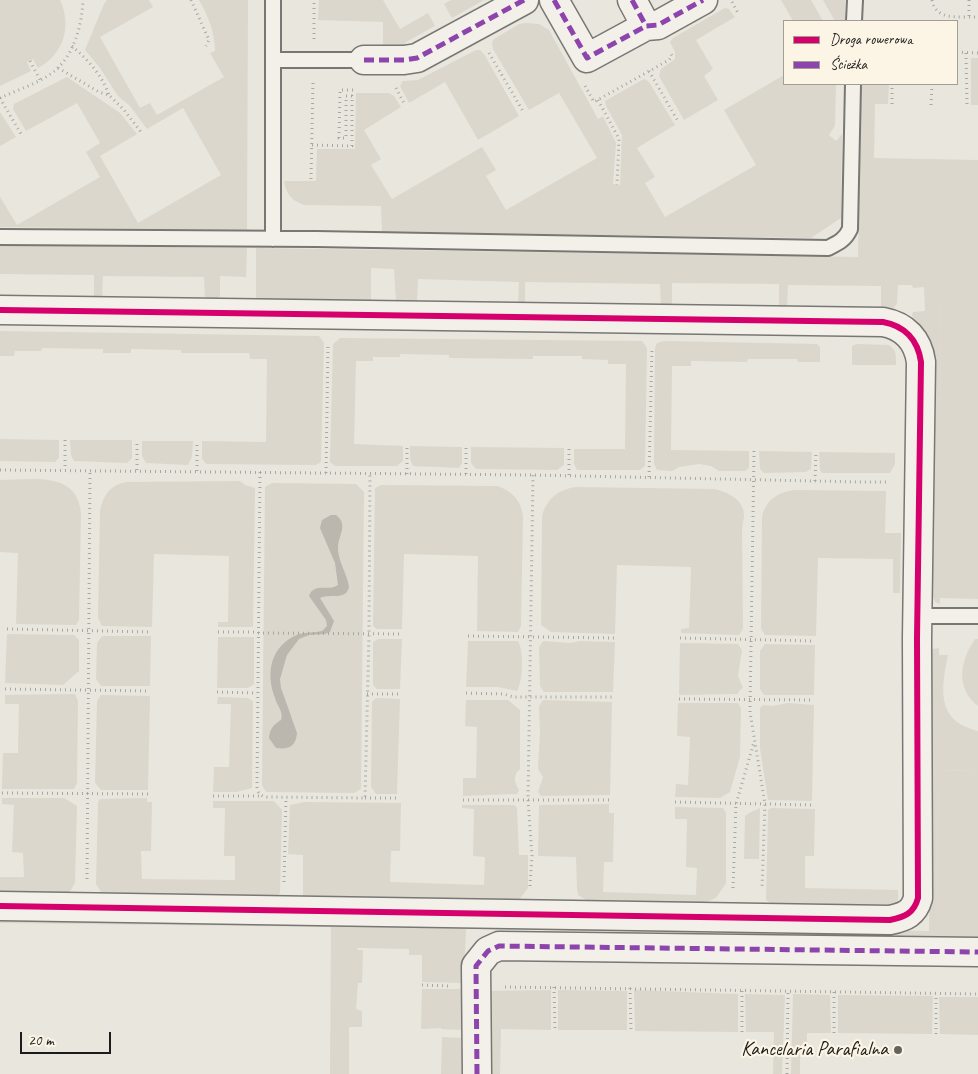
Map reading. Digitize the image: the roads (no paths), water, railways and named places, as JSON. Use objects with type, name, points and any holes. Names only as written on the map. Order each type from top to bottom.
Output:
[{"type":"street","points":[[364,60],[404,60],[417,58],[524,0]]},
{"type":"street","points":[[554,0],[587,58],[646,26],[658,25],[703,0]]},
{"type":"street","points":[[632,0],[646,26]]},
{"type":"street","points":[[0,310],[883,322],[893,324],[911,336],[917,346],[921,362],[917,616],[918,898],[915,908],[908,915],[890,920],[0,906]]},
{"type":"street","points":[[476,1074],[476,966],[488,951],[499,946],[978,952]]},
{"type":"lane","points":[[273,0],[273,239]]},
{"type":"lane","points":[[854,20],[855,0]]},
{"type":"lane","points":[[273,60],[364,60]]},
{"type":"lane","points":[[0,237],[316,239],[828,248],[847,236],[850,229],[853,85]]},
{"type":"lane","points":[[917,616],[978,616]]},
{"type":"place","name":"Kancelaria Parafialna","points":[[898,1050]]}]
